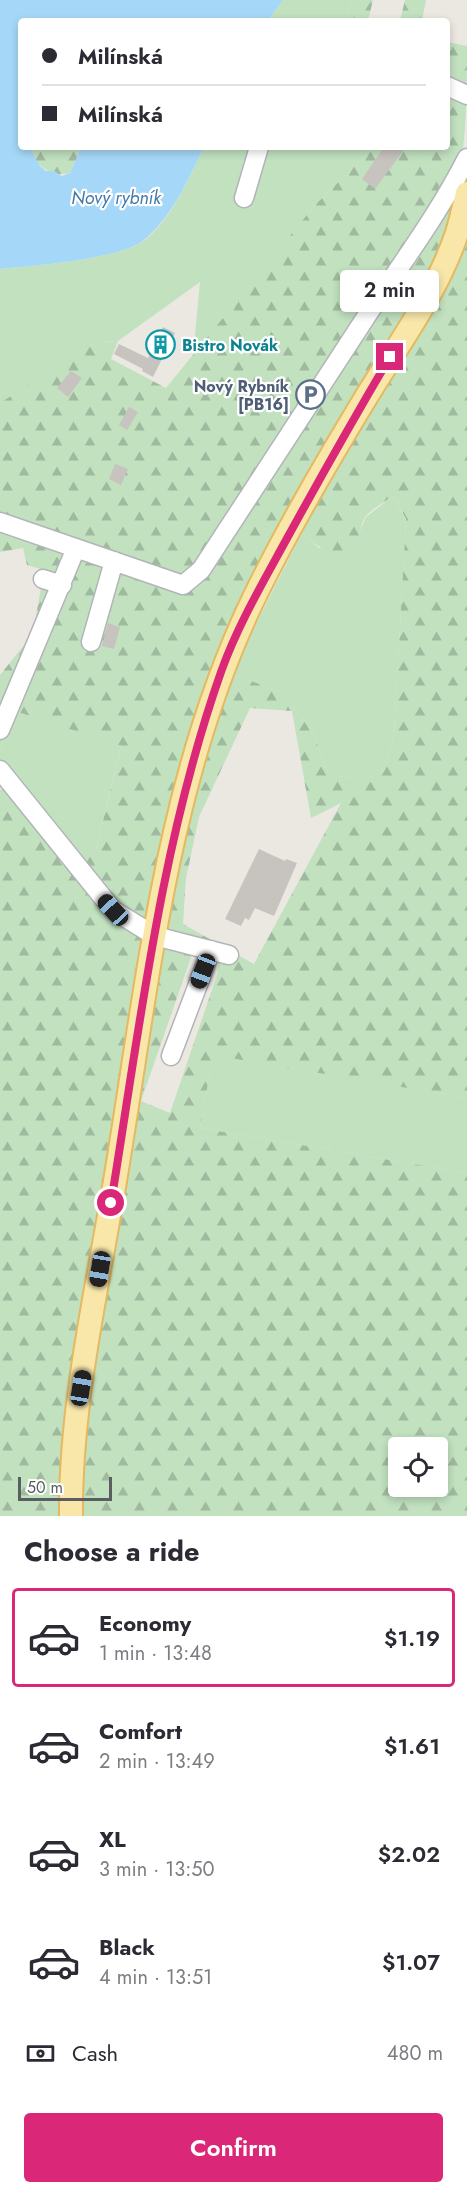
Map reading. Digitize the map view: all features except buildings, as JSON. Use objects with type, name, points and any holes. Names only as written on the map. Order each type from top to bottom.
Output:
[{"type":"main road","points":[[71,1516],[71,1485],[79,1403],[155,936],[193,757],[222,670],[254,599],[336,450],[441,270],[456,234],[467,193]]},
{"type":"street","points":[[450,87],[467,95]]},
{"type":"street","points":[[244,198],[258,150]]},
{"type":"street","points":[[0,522],[183,585],[201,570],[368,314],[410,254],[448,195],[467,159]]},
{"type":"street","points":[[0,730],[76,548]]},
{"type":"street","points":[[91,642],[114,561]]},
{"type":"street","points":[[43,579],[62,585]]},
{"type":"street","points":[[0,770],[113,910],[155,936],[229,955]]},
{"type":"street","points":[[171,1056],[211,950]]},
{"type":"green space","points":[[283,0],[353,0],[346,18],[270,18]]},
{"type":"green space","points":[[353,0],[373,0],[369,18],[346,18]]},
{"type":"green space","points":[[405,0],[426,0],[423,18],[401,18]]},
{"type":"green space","points":[[450,43],[467,46],[467,93],[462,161],[453,206],[440,249],[410,307],[318,459],[230,624],[206,686],[178,782],[162,847],[61,1516],[0,1516],[0,789],[5,791],[0,784],[0,764],[86,861],[96,850],[121,746],[18,712],[0,749],[0,675],[29,639],[35,622],[44,570],[27,565],[23,548],[0,552],[0,403],[96,342],[118,341],[111,359],[166,388],[314,206],[371,150],[450,150]]},
{"type":"green space","points":[[30,150],[78,150],[79,153],[70,173],[57,174],[45,169]]},
{"type":"green space","points":[[203,150],[371,150],[314,206],[193,355],[200,282],[118,341],[96,342],[0,406],[0,269],[97,257],[133,247],[155,231],[172,209]]},
{"type":"green space","points":[[467,234],[467,1098],[213,1055],[200,1128],[467,1173],[467,1516],[82,1516],[85,1434],[90,1393],[158,972],[190,812],[209,738],[231,673],[280,692],[312,731],[328,772],[355,779],[374,776],[387,761],[391,749],[394,734],[406,519],[393,496],[366,516],[355,542],[348,548],[334,552],[314,543],[302,533]],"holes":[[[250,708],[292,711],[311,818],[341,803],[254,964],[183,924],[186,878],[199,817]],[[193,952],[218,962],[218,972],[170,1113],[141,1101]]]},
{"type":"green space","points":[[393,496],[406,520],[394,734],[387,761],[381,770],[374,776],[355,779],[328,772],[312,731],[280,692],[231,673],[302,533],[319,548],[355,542],[366,517]]},
{"type":"green space","points":[[18,712],[121,745],[96,850],[86,862],[0,764],[0,749]]},
{"type":"green space","points":[[213,1054],[467,1098],[467,1173],[200,1128]]},
{"type":"water","name":"Nový rybník","points":[[0,0],[283,0],[270,18],[18,18],[18,150],[31,150],[40,166],[46,171],[54,171],[62,176],[70,173],[78,150],[203,150],[172,209],[144,240],[133,247],[97,257],[0,269]]},
{"type":"place","name":"Bistro Novák","points":[[161,345]]},
{"type":"place","name":"Nový Rybník [PB16]","points":[[310,395]]},
{"type":"route","points":[[111,1203],[155,936],[193,757],[222,670],[254,599],[390,357]]}]
